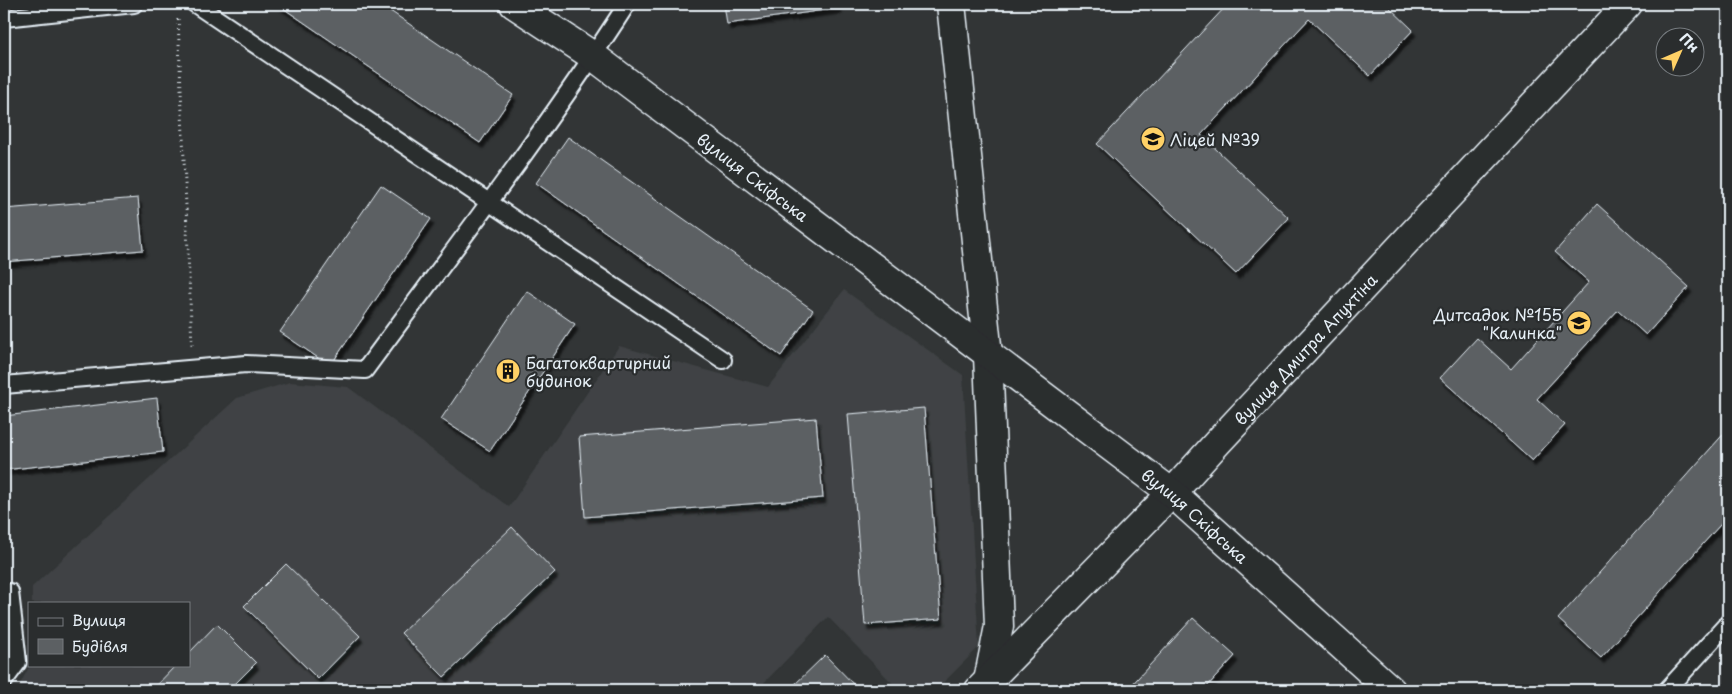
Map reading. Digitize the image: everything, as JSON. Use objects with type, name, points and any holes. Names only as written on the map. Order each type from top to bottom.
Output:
[{"type":"street","name":"вулиця Скіфська","points":[[514,4],[593,56],[1172,494],[1390,690]]},
{"type":"street","points":[[950,4],[988,355],[999,626],[983,685]]},
{"type":"street","name":"вулиця Дмитра Апухтіна","points":[[983,685],[1172,494],[1628,4]]},
{"type":"lane","points":[[4,18],[134,4]]},
{"type":"lane","points":[[195,4],[723,360]]},
{"type":"lane","points":[[4,385],[246,364],[365,370],[489,202],[593,56],[627,4]]},
{"type":"lane","points":[[4,593],[10,592],[18,662],[4,681]]},
{"type":"lane","points":[[1668,690],[1728,623]]},
{"type":"path","points":[[178,14],[193,369]]},
{"type":"shaded area","points":[[844,290],[963,375],[979,647],[936,690],[899,690],[828,617],[757,690],[17,690],[29,666],[190,666],[190,602],[32,602],[32,587],[237,398],[290,382],[348,387],[509,507],[619,346],[768,387]]},
{"type":"building","points":[[277,4],[380,4],[513,95],[480,143]]},
{"type":"building","points":[[724,4],[839,4],[839,8],[727,24]]},
{"type":"building","name":"Ліцей №39","points":[[1228,4],[1386,4],[1413,30],[1370,76],[1309,19],[1201,135],[1289,218],[1236,274],[1097,144]]},
{"type":"building","points":[[568,137],[813,310],[781,356],[536,183]]},
{"type":"building","points":[[381,185],[431,219],[330,366],[280,332]]},
{"type":"building","points":[[138,198],[143,250],[4,262],[4,209]]},
{"type":"building","name":"Дитсадок №155 \"Калинка\"","points":[[1597,204],[1689,287],[1646,335],[1618,310],[1537,399],[1565,425],[1532,461],[1440,378],[1477,338],[1511,369],[1589,282],[1555,252]]},
{"type":"building","name":"Багатоквартирний будинок","points":[[527,291],[575,324],[490,451],[441,419]]},
{"type":"building","points":[[157,398],[163,452],[4,470],[4,416]]},
{"type":"building","points":[[924,408],[941,619],[865,625],[848,414]]},
{"type":"building","points":[[816,418],[823,498],[585,517],[579,437]]},
{"type":"building","points":[[1728,429],[1728,516],[1601,658],[1558,619]]},
{"type":"building","points":[[512,527],[555,572],[444,677],[401,633]]},
{"type":"building","points":[[286,564],[360,636],[318,679],[244,606]]},
{"type":"building","points":[[1193,618],[1235,656],[1204,690],[1127,690]]},
{"type":"building","points":[[217,624],[256,663],[229,690],[152,690],[175,666],[190,666],[190,652]]},
{"type":"building","points":[[825,655],[859,690],[789,690]]},
{"type":"place","name":"Ліцей №39","points":[[1153,139]]},
{"type":"place","name":"Дитсадок №155 \"Калинка\"","points":[[1579,323]]},
{"type":"place","name":"Багатоквартирний будинок","points":[[508,371]]}]
